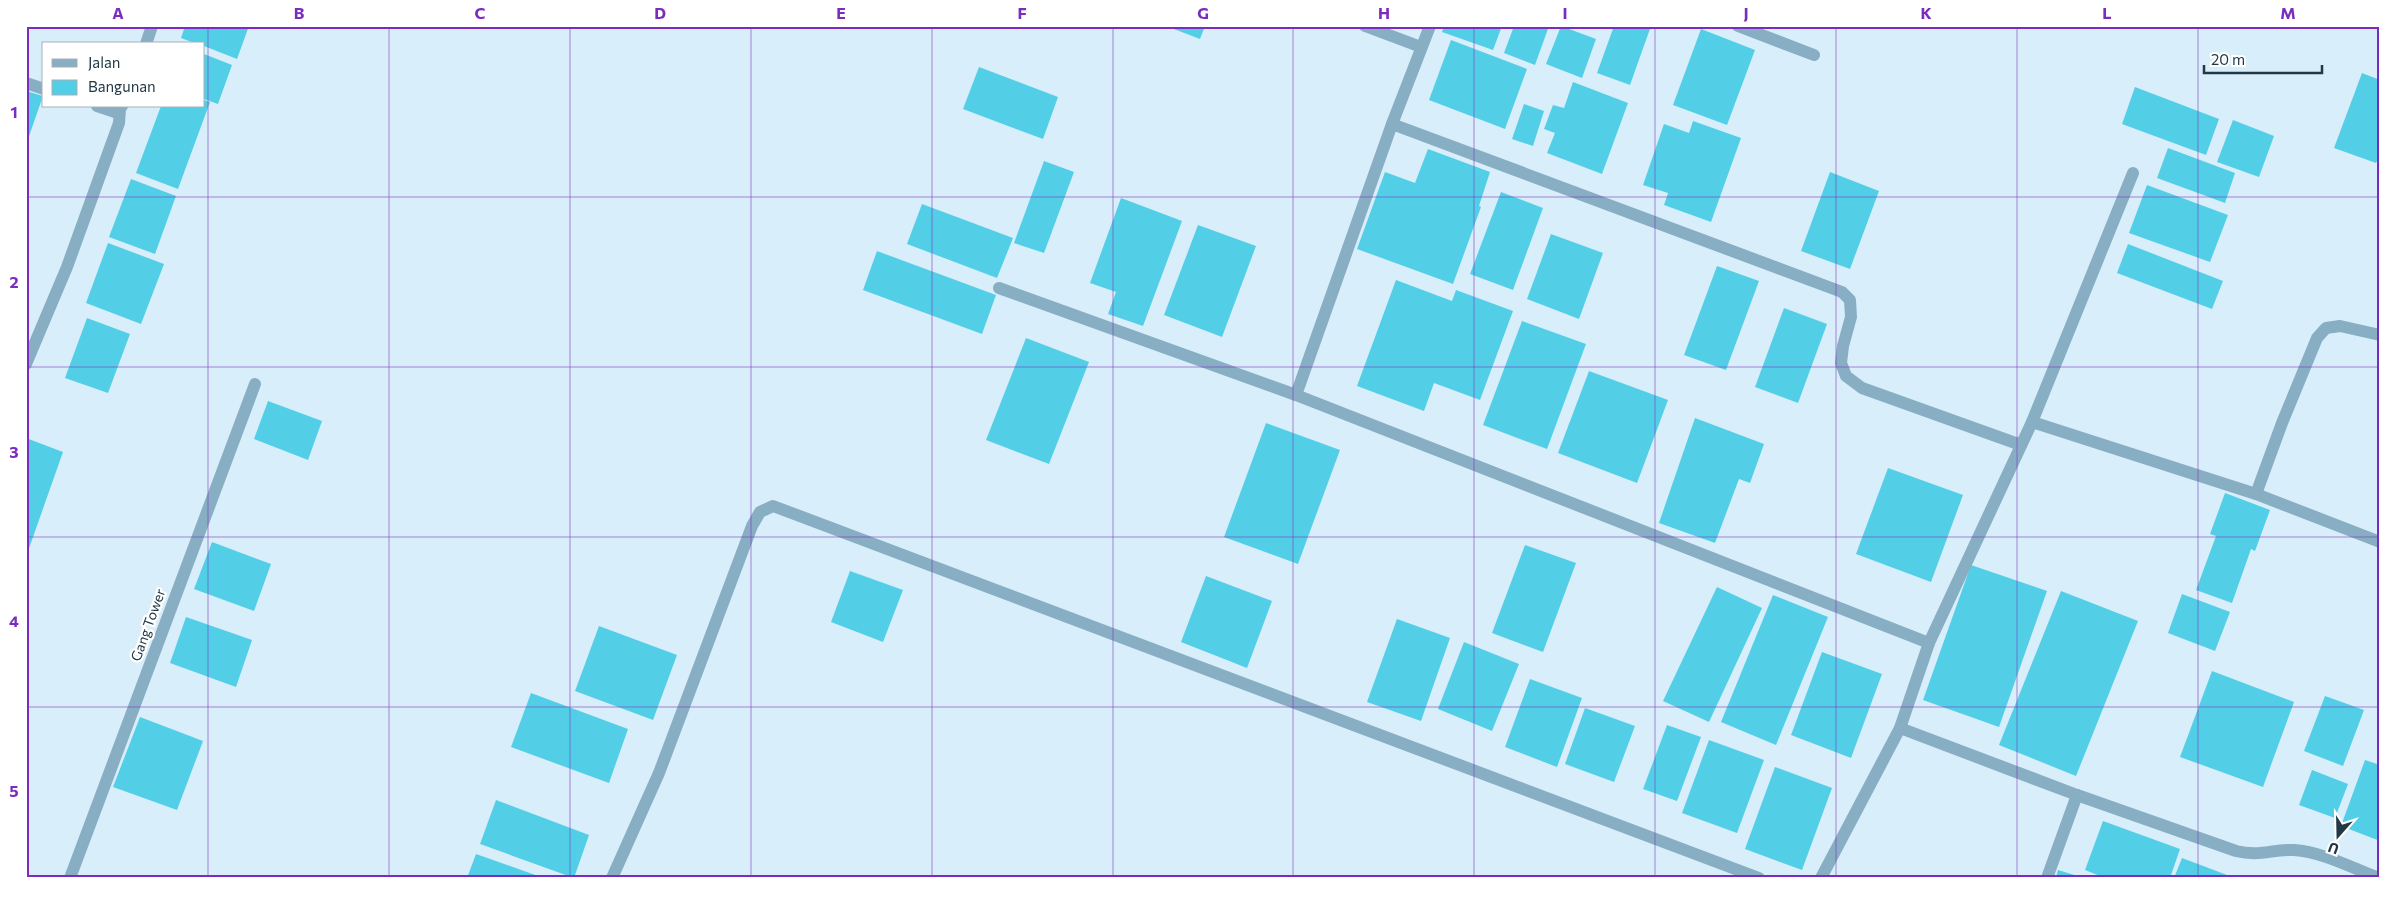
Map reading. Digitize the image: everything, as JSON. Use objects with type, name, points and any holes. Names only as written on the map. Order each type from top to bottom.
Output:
[{"type":"street","points":[[147,42],[152,26]]},
{"type":"street","points":[[1365,26],[1421,47]]},
{"type":"street","points":[[1296,395],[1392,124],[1430,26]]},
{"type":"street","points":[[1738,26],[1814,54]]},
{"type":"street","points":[[26,83],[42,88]]},
{"type":"street","points":[[104,108],[115,112],[120,108]]},
{"type":"street","points":[[26,364],[67,267],[119,123],[121,108]]},
{"type":"street","points":[[1392,124],[1842,292],[1850,300],[1851,317],[1843,346],[1841,363],[1846,376],[1862,388],[2021,445]]},
{"type":"street","points":[[1821,878],[1900,728],[1929,643],[2032,422],[2133,173]]},
{"type":"street","points":[[999,288],[1296,395],[1929,643]]},
{"type":"street","points":[[2256,494],[2282,423],[2317,338],[2326,328],[2340,326],[2380,335]]},
{"type":"street","name":"Gang Tower","points":[[70,878],[255,384]]},
{"type":"street","points":[[2032,422],[2256,494],[2380,542]]},
{"type":"street","points":[[612,878],[659,773],[752,526],[760,512],[773,506],[1759,878]]},
{"type":"street","points":[[1900,728],[2077,795],[2236,851],[2252,855],[2294,850],[2316,854],[2379,878]]},
{"type":"street","points":[[2047,878],[2077,795]]},
{"type":"building","points":[[185,26],[249,26],[237,59],[205,46],[205,42],[192,42],[181,38]]},
{"type":"building","points":[[1166,26],[1205,26],[1200,39]]},
{"type":"building","points":[[1444,26],[1502,26],[1493,50],[1442,32]]},
{"type":"building","points":[[1514,26],[1549,26],[1535,65],[1504,53]]},
{"type":"building","points":[[1561,26],[1596,39],[1582,78],[1546,64]]},
{"type":"building","points":[[1614,26],[1651,26],[1630,85],[1597,73]]},
{"type":"building","points":[[1701,29],[1755,50],[1727,125],[1673,105]]},
{"type":"building","points":[[1451,40],[1527,69],[1505,129],[1429,100]]},
{"type":"building","points":[[205,54],[232,65],[218,104],[205,99]]},
{"type":"building","points":[[979,67],[1058,97],[1043,139],[963,109]]},
{"type":"building","points":[[2362,73],[2380,80],[2380,154],[2376,163],[2334,148]]},
{"type":"building","points":[[1573,82],[1628,103],[1602,174],[1547,153],[1555,133],[1544,129],[1553,105],[1564,108]]},
{"type":"building","points":[[2135,87],[2219,119],[2206,155],[2122,124]]},
{"type":"building","points":[[26,91],[42,96],[42,99],[26,142]]},
{"type":"building","points":[[205,100],[210,102],[178,189],[136,173],[160,108],[205,108]]},
{"type":"building","points":[[1524,104],[1544,111],[1533,146],[1512,139]]},
{"type":"building","points":[[2233,120],[2274,136],[2259,177],[2217,162]]},
{"type":"building","points":[[1693,121],[1741,138],[1711,222],[1664,205],[1668,193],[1643,185],[1664,124],[1689,133]]},
{"type":"building","points":[[2168,148],[2235,173],[2225,203],[2157,178]]},
{"type":"building","points":[[1428,149],[1490,172],[1479,206],[1481,207],[1453,284],[1357,249],[1385,172],[1415,183]]},
{"type":"building","points":[[1044,161],[1074,172],[1044,253],[1014,243]]},
{"type":"building","points":[[1830,172],[1879,191],[1850,269],[1801,251]]},
{"type":"building","points":[[131,179],[176,196],[155,254],[109,237]]},
{"type":"building","points":[[2147,185],[2228,215],[2210,262],[2129,233]]},
{"type":"building","points":[[1501,192],[1543,208],[1513,290],[1470,274]]},
{"type":"building","points":[[1121,198],[1182,221],[1143,326],[1108,314],[1116,292],[1090,283]]},
{"type":"building","points":[[922,204],[1013,238],[997,278],[907,244]]},
{"type":"building","points":[[1198,225],[1256,246],[1222,337],[1164,315]]},
{"type":"building","points":[[1551,234],[1603,253],[1579,319],[1527,299]]},
{"type":"building","points":[[108,243],[164,264],[141,324],[86,303]]},
{"type":"building","points":[[2128,244],[2223,281],[2212,309],[2117,273]]},
{"type":"building","points":[[877,251],[996,295],[982,334],[863,290]]},
{"type":"building","points":[[1717,266],[1759,281],[1726,370],[1684,355]]},
{"type":"building","points":[[1396,280],[1452,301],[1456,290],[1513,311],[1480,400],[1434,383],[1424,411],[1357,386]]},
{"type":"building","points":[[1784,308],[1827,324],[1798,403],[1755,387]]},
{"type":"building","points":[[87,318],[130,334],[108,393],[65,378]]},
{"type":"building","points":[[1522,321],[1586,344],[1547,449],[1483,425]]},
{"type":"building","points":[[1026,338],[1089,362],[1049,464],[986,440]]},
{"type":"building","points":[[1589,371],[1668,400],[1637,483],[1558,453]]},
{"type":"building","points":[[268,401],[322,421],[308,460],[254,439]]},
{"type":"building","points":[[1695,418],[1764,444],[1750,483],[1739,479],[1715,543],[1659,523]]},
{"type":"building","points":[[1266,423],[1340,450],[1298,564],[1224,537]]},
{"type":"building","points":[[26,438],[63,452],[27,554],[26,554]]},
{"type":"building","points":[[1888,468],[1963,495],[1931,582],[1856,554]]},
{"type":"building","points":[[2225,493],[2270,510],[2255,551],[2251,549],[2232,603],[2196,590],[2216,536],[2210,534]]},
{"type":"building","points":[[212,542],[271,564],[254,611],[194,589]]},
{"type":"building","points":[[1525,545],[1576,563],[1543,652],[1492,633]]},
{"type":"building","points":[[1971,565],[2047,591],[1999,727],[1923,700]]},
{"type":"building","points":[[850,571],[903,590],[883,642],[831,622]]},
{"type":"building","points":[[1206,576],[1272,601],[1247,668],[1181,642]]},
{"type":"building","points":[[1717,587],[1762,608],[1709,722],[1663,701]]},
{"type":"building","points":[[2061,591],[2138,621],[2076,776],[1999,745]]},
{"type":"building","points":[[2182,594],[2230,612],[2215,651],[2168,633]]},
{"type":"building","points":[[1773,595],[1828,617],[1776,745],[1721,722]]},
{"type":"building","points":[[186,617],[252,640],[236,687],[170,663]]},
{"type":"building","points":[[1397,619],[1450,638],[1421,721],[1367,702]]},
{"type":"building","points":[[599,626],[677,655],[653,720],[575,691]]},
{"type":"building","points":[[1464,642],[1519,664],[1492,731],[1438,709]]},
{"type":"building","points":[[1822,652],[1882,674],[1851,758],[1791,735]]},
{"type":"building","points":[[2212,671],[2294,702],[2263,787],[2180,757]]},
{"type":"building","points":[[1530,679],[1582,698],[1557,767],[1505,747]]},
{"type":"building","points":[[531,693],[628,729],[609,783],[511,747]]},
{"type":"building","points":[[2325,696],[2364,710],[2343,766],[2304,751]]},
{"type":"building","points":[[1585,708],[1635,726],[1614,782],[1565,764]]},
{"type":"building","points":[[140,717],[203,741],[177,810],[113,787]]},
{"type":"building","points":[[1667,725],[1701,737],[1677,801],[1643,789]]},
{"type":"building","points":[[1709,740],[1764,760],[1737,833],[1682,813]]},
{"type":"building","points":[[2365,760],[2380,765],[2380,841],[2341,826]]},
{"type":"building","points":[[1775,767],[1832,788],[1802,870],[1745,849]]},
{"type":"building","points":[[2312,770],[2348,784],[2335,818],[2299,805]]},
{"type":"building","points":[[496,800],[589,835],[574,878],[480,844]]},
{"type":"building","points":[[2103,821],[2180,849],[2170,878],[2105,878],[2085,870]]},
{"type":"building","points":[[476,854],[541,877],[541,878],[467,878]]},
{"type":"building","points":[[2182,858],[2235,878],[2174,878]]},
{"type":"building","points":[[2058,870],[2081,877],[2081,878],[2056,878]]}]
